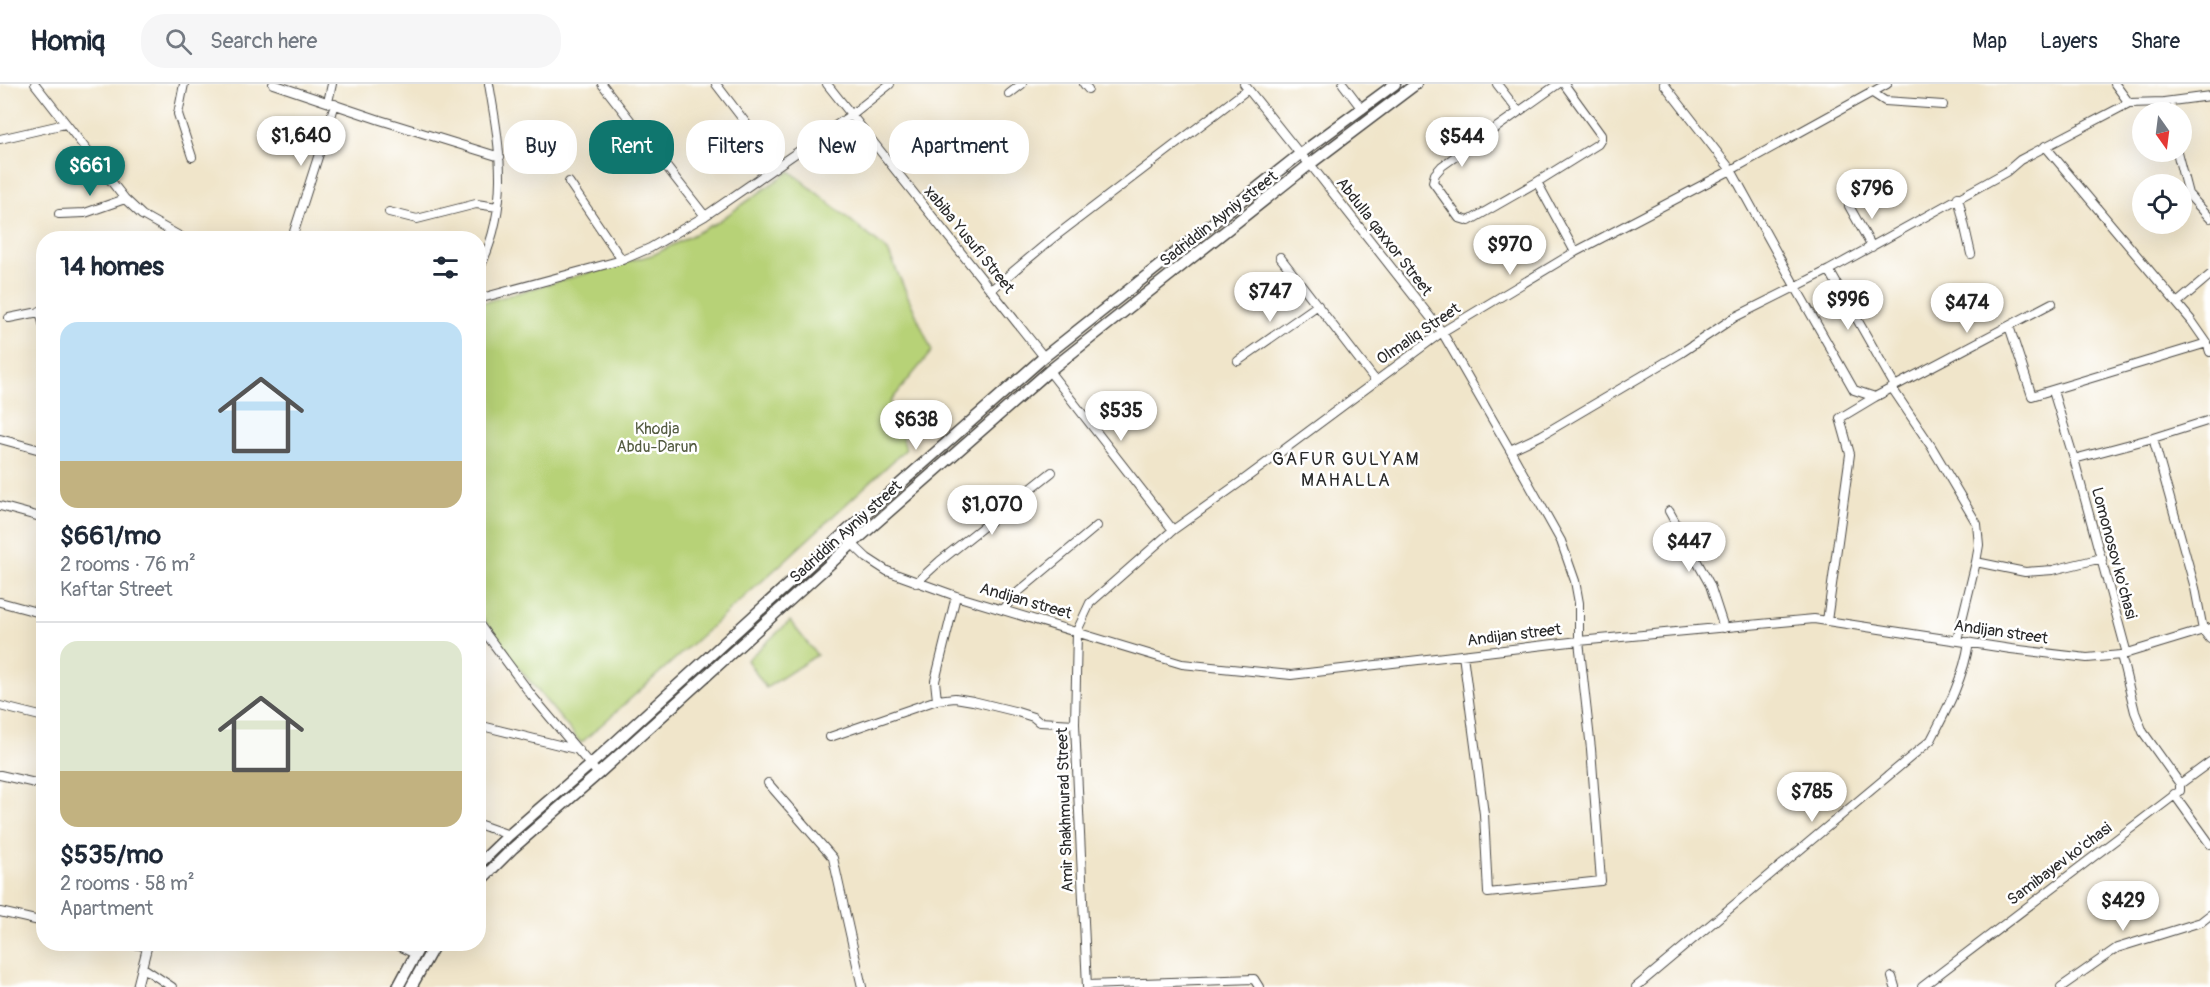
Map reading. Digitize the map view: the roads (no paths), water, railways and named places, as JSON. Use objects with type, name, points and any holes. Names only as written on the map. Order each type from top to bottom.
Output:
[{"type":"main road","name":"Sadriddin Ayniy street","points":[[486,857],[1044,357],[1300,154],[1395,84]]},
{"type":"main road","name":"Sadriddin Ayniy street","points":[[486,875],[513,848],[852,544],[1049,371],[1310,164],[1416,84]]},
{"type":"main road","points":[[398,987],[417,951]]},
{"type":"main road","points":[[411,987],[431,951]]},
{"type":"street","points":[[35,84],[124,199],[142,215],[167,231]]},
{"type":"street","points":[[184,84],[178,114],[192,157]]},
{"type":"street","points":[[273,84],[500,157]]},
{"type":"street","points":[[294,231],[331,103],[332,84]]},
{"type":"street","points":[[486,257],[496,229],[501,176],[489,84]]},
{"type":"street","points":[[602,84],[705,216]]},
{"type":"street","points":[[716,84],[744,120]]},
{"type":"street","name":"xabiba Yusufi Street","points":[[827,84],[1044,357]]},
{"type":"street","points":[[785,160],[851,115],[890,84]]},
{"type":"street","points":[[1009,94],[1022,84]]},
{"type":"street","points":[[1343,84],[1362,109]]},
{"type":"street","points":[[1497,84],[1518,111]]},
{"type":"street","points":[[1558,84],[1442,166],[1435,174],[1433,182],[1459,218],[1469,221],[1598,144],[1601,135],[1564,84]]},
{"type":"street","points":[[1665,84],[1731,170],[1854,390],[1875,397]]},
{"type":"street","name":"Olmaliq Street","points":[[1077,631],[1090,603],[1173,530],[1442,332],[1575,252],[1887,84]]},
{"type":"street","points":[[2115,84],[2128,103]]},
{"type":"street","points":[[991,290],[1053,238],[1246,87],[1310,164]]},
{"type":"street","points":[[1871,92],[1885,101],[1943,105]]},
{"type":"street","points":[[2164,102],[2210,96]]},
{"type":"street","points":[[1510,450],[1560,424],[1735,317],[1872,247],[2006,172],[2020,160],[2045,146],[2132,103]]},
{"type":"street","points":[[0,139],[65,124]]},
{"type":"street","points":[[2010,326],[2032,396],[2209,348],[2177,303],[2045,146]]},
{"type":"street","points":[[2180,162],[2188,194],[2210,218]]},
{"type":"street","name":"Abdulla qaxxor Street","points":[[1310,164],[1442,332],[1561,541],[1575,581],[1579,603],[1579,641],[1591,749],[1601,882],[1488,893],[1484,814],[1463,655]]},
{"type":"street","points":[[486,297],[622,260],[650,248],[705,216],[765,174]]},
{"type":"street","points":[[569,182],[622,260]]},
{"type":"street","points":[[1537,182],[1575,252]]},
{"type":"street","points":[[1958,197],[1971,254]]},
{"type":"street","points":[[59,214],[85,213],[124,199]]},
{"type":"street","points":[[389,212],[417,219],[476,204],[498,207]]},
{"type":"street","points":[[1849,206],[1872,247]]},
{"type":"street","points":[[1280,258],[1375,380]]},
{"type":"street","points":[[1829,270],[1893,387],[1977,524],[1979,545],[1957,640]]},
{"type":"street","points":[[2177,303],[2210,275]]},
{"type":"street","points":[[1827,621],[1850,454],[1840,418],[1893,387],[2052,303]]},
{"type":"street","points":[[1238,362],[1318,305]]},
{"type":"street","points":[[9,318],[36,312]]},
{"type":"street","points":[[1049,371],[1173,530]]},
{"type":"street","name":"Lomonosov ko'chasi","points":[[2053,391],[2102,558],[2135,712],[2143,732],[2180,784]]},
{"type":"street","points":[[2074,459],[2154,438],[2210,420]]},
{"type":"street","points":[[2154,438],[2210,639]]},
{"type":"street","points":[[0,439],[36,449]]},
{"type":"street","points":[[916,583],[940,561],[1052,472]]},
{"type":"street","points":[[0,506],[36,516]]},
{"type":"street","points":[[1669,511],[1710,585],[1724,628]]},
{"type":"street","points":[[1003,610],[1017,593],[1097,526]]},
{"type":"street","name":"Andijan street","points":[[843,535],[867,558],[887,571],[956,596],[1182,664],[1291,675],[1579,641],[1815,619],[2087,658],[2124,655],[2207,629]]},
{"type":"street","points":[[1976,562],[2025,572],[2053,570],[2102,558]]},
{"type":"street","points":[[938,700],[935,681],[956,596]]},
{"type":"street","points":[[0,602],[36,612]]},
{"type":"street","name":"Amir Shakhmurad Street","points":[[1077,631],[1075,724],[1087,986]]},
{"type":"street","points":[[486,634],[532,696],[598,774]]},
{"type":"street","points":[[1636,987],[1931,740],[1950,703],[1966,658],[1969,642]]},
{"type":"street","points":[[830,736],[938,700],[955,698],[1023,714],[1039,722],[1075,724]]},
{"type":"street","points":[[0,706],[36,715]]},
{"type":"street","points":[[486,727],[580,750]]},
{"type":"street","name":"Samibayev ko'chasi","points":[[1923,987],[2180,791],[2180,784],[2210,762]]},
{"type":"street","points":[[0,775],[36,783]]},
{"type":"street","points":[[768,783],[833,858],[862,987]]},
{"type":"street","points":[[2174,794],[2210,844]]},
{"type":"street","points":[[486,827],[509,835]]},
{"type":"street","points":[[0,912],[36,920]]},
{"type":"street","points":[[2061,987],[2117,948],[2202,922],[2210,915]]},
{"type":"street","points":[[137,987],[146,951]]},
{"type":"street","points":[[409,951],[415,954]]},
{"type":"street","points":[[142,967],[172,987]]},
{"type":"street","points":[[1892,976],[1895,987]]},
{"type":"street","points":[[1087,986],[1254,979],[1259,987]]},
{"type":"district","name":"GAFUR GULYAM MAHALLA","points":[[1346,469]]},
{"type":"park label","name":"Khodja Abdu-Darun","points":[[657,437]]}]
